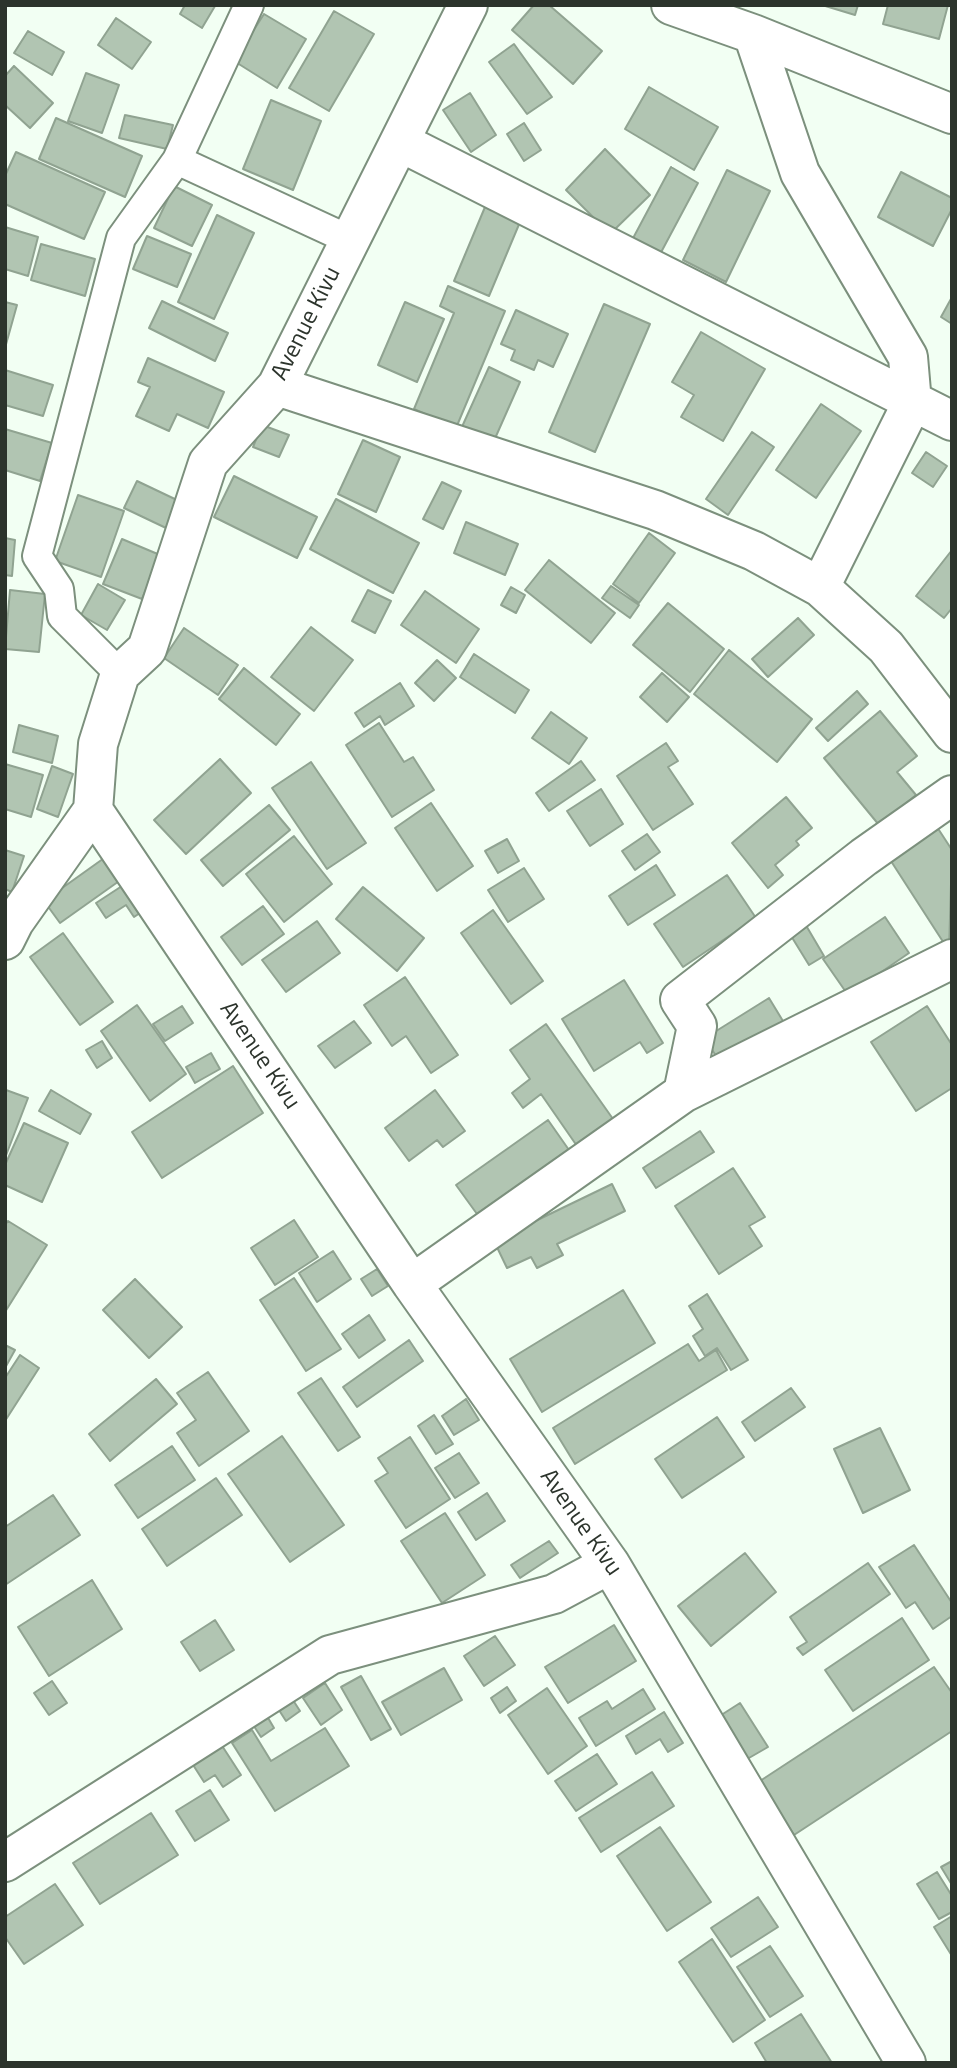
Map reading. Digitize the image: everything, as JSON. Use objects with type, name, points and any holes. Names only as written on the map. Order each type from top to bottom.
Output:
[{"type":"street","name":"Avenue Kivu","points":[[468,5],[277,386],[208,463],[147,649],[120,674],[98,744],[93,810],[412,1284],[610,1564],[906,2063]]},
{"type":"street","points":[[670,5],[753,34],[952,114]]},
{"type":"street","points":[[753,34],[800,173],[908,357],[912,403],[820,587]]},
{"type":"street","points":[[400,142],[952,421]]},
{"type":"street","points":[[277,386],[654,510],[754,551],[820,587],[886,647],[952,733]]},
{"type":"street","points":[[683,1093],[697,1026],[680,1000],[864,857],[952,795]]},
{"type":"street","points":[[5,940],[14,922],[93,810]]},
{"type":"street","points":[[412,1284],[683,1093],[952,959]]},
{"type":"street","points":[[5,1862],[330,1655],[554,1594],[610,1564]]},
{"type":"lane","points":[[120,674],[62,616],[59,589],[37,556],[121,238],[177,160],[249,5]]},
{"type":"lane","points":[[177,160],[350,240]]},
{"type":"building","points":[[185,5],[215,6],[202,28],[180,14]]},
{"type":"building","points":[[534,5],[549,5],[602,51],[573,84],[512,30]]},
{"type":"building","points":[[822,5],[858,5],[855,15]]},
{"type":"building","points":[[888,5],[948,5],[939,39],[883,24]]},
{"type":"building","points":[[334,11],[374,34],[329,111],[289,88]]},
{"type":"building","points":[[264,14],[306,39],[277,88],[234,61]]},
{"type":"building","points":[[116,18],[151,42],[132,69],[98,45]]},
{"type":"building","points":[[28,31],[64,52],[52,75],[14,53]]},
{"type":"building","points":[[514,44],[552,97],[527,114],[489,62]]},
{"type":"building","points":[[14,66],[53,103],[30,128],[5,105],[5,76]]},
{"type":"building","points":[[86,73],[119,85],[102,133],[68,121]]},
{"type":"building","points":[[649,87],[718,127],[694,170],[625,129]]},
{"type":"building","points":[[470,93],[496,135],[471,152],[443,110]]},
{"type":"building","points":[[271,100],[321,121],[293,190],[243,169]]},
{"type":"building","points":[[125,115],[173,125],[167,149],[119,138]]},
{"type":"building","points":[[56,118],[142,156],[125,197],[39,159]]},
{"type":"building","points":[[524,123],[541,150],[524,161],[507,134]]},
{"type":"building","points":[[605,149],[650,195],[610,234],[566,190]]},
{"type":"building","points":[[16,152],[105,192],[84,239],[5,204],[5,176]]},
{"type":"building","points":[[671,167],[698,183],[658,258],[631,242]]},
{"type":"building","points":[[727,170],[770,191],[726,282],[683,260]]},
{"type":"building","points":[[901,172],[952,198],[952,209],[933,246],[878,217]]},
{"type":"building","points":[[174,186],[212,205],[192,246],[154,228]]},
{"type":"building","points":[[485,207],[520,222],[489,296],[454,281]]},
{"type":"building","points":[[217,215],[254,233],[214,319],[178,302]]},
{"type":"building","points":[[5,227],[38,237],[28,276],[5,269]]},
{"type":"building","points":[[147,236],[191,254],[177,287],[133,269]]},
{"type":"building","points":[[41,244],[95,259],[85,296],[31,280]]},
{"type":"building","points":[[448,286],[505,311],[456,428],[414,409],[454,313],[440,306]]},
{"type":"building","points":[[952,297],[952,324],[941,317]]},
{"type":"building","points":[[162,301],[228,333],[215,361],[149,328]]},
{"type":"building","points":[[5,302],[17,305],[5,348]]},
{"type":"building","points":[[405,302],[444,319],[417,382],[378,365]]},
{"type":"building","points":[[604,304],[650,324],[595,452],[549,432]]},
{"type":"building","points":[[516,310],[568,334],[553,367],[538,360],[534,370],[511,360],[515,350],[501,344]]},
{"type":"building","points":[[701,332],[765,369],[723,441],[681,417],[694,395],[672,382]]},
{"type":"building","points":[[148,358],[224,392],[208,428],[177,414],[169,431],[136,416],[150,387],[138,382]]},
{"type":"building","points":[[489,367],[520,382],[493,443],[461,429]]},
{"type":"building","points":[[5,370],[53,385],[43,416],[5,405]]},
{"type":"building","points":[[821,404],[861,431],[816,498],[776,470]]},
{"type":"building","points":[[262,425],[289,435],[279,457],[253,447]]},
{"type":"building","points":[[5,429],[52,443],[40,481],[5,470]]},
{"type":"building","points":[[752,432],[774,447],[728,515],[706,499]]},
{"type":"building","points":[[363,440],[400,457],[376,512],[338,494]]},
{"type":"building","points":[[926,452],[947,466],[933,487],[912,473]]},
{"type":"building","points":[[234,476],[317,517],[297,558],[214,517]]},
{"type":"building","points":[[137,481],[179,501],[166,528],[124,508]]},
{"type":"building","points":[[442,482],[461,491],[443,529],[423,519]]},
{"type":"building","points":[[78,495],[124,511],[101,577],[55,561]]},
{"type":"building","points":[[336,499],[419,543],[393,593],[310,549]]},
{"type":"building","points":[[466,522],[518,544],[505,575],[454,553]]},
{"type":"building","points":[[649,533],[675,553],[639,603],[613,584]]},
{"type":"building","points":[[5,538],[15,540],[12,576],[5,575]]},
{"type":"building","points":[[122,539],[160,555],[142,599],[103,584]]},
{"type":"building","points":[[952,550],[952,608],[944,618],[916,596]]},
{"type":"building","points":[[549,560],[615,613],[591,643],[525,590]]},
{"type":"building","points":[[98,584],[125,600],[107,630],[81,615]]},
{"type":"building","points":[[611,586],[639,605],[630,618],[602,598]]},
{"type":"building","points":[[511,587],[525,595],[516,613],[501,605]]},
{"type":"building","points":[[10,590],[45,594],[39,652],[5,649]]},
{"type":"building","points":[[368,590],[391,601],[375,633],[352,621]]},
{"type":"building","points":[[425,591],[479,629],[456,663],[401,625]]},
{"type":"building","points":[[668,603],[724,649],[690,692],[633,645]]},
{"type":"building","points":[[798,618],[814,635],[768,677],[752,659]]},
{"type":"building","points":[[311,627],[353,660],[314,711],[271,677]]},
{"type":"building","points":[[184,628],[238,665],[218,695],[164,658]]},
{"type":"building","points":[[729,650],[812,719],[777,762],[694,694]]},
{"type":"building","points":[[474,654],[529,690],[515,713],[460,677]]},
{"type":"building","points":[[437,660],[456,678],[434,701],[415,683]]},
{"type":"building","points":[[244,668],[300,714],[276,745],[219,699]]},
{"type":"building","points":[[662,673],[689,697],[667,722],[640,697]]},
{"type":"building","points":[[400,683],[414,706],[385,725],[380,716],[364,727],[355,713]]},
{"type":"building","points":[[857,691],[868,704],[828,741],[816,728]]},
{"type":"building","points":[[880,711],[917,756],[897,772],[916,795],[879,825],[824,758]]},
{"type":"building","points":[[551,712],[587,738],[569,764],[532,738]]},
{"type":"building","points":[[379,723],[404,762],[413,757],[434,790],[392,817],[346,745]]},
{"type":"building","points":[[19,725],[58,736],[52,763],[13,752]]},
{"type":"building","points":[[666,743],[678,761],[668,767],[693,804],[653,830],[617,776]]},
{"type":"building","points":[[220,759],[251,793],[186,854],[154,820]]},
{"type":"building","points":[[581,761],[595,780],[549,811],[536,793]]},
{"type":"building","points":[[311,762],[366,843],[327,869],[272,788]]},
{"type":"building","points":[[5,764],[43,775],[31,817],[5,809]]},
{"type":"building","points":[[52,766],[73,774],[58,817],[37,809]]},
{"type":"building","points":[[601,789],[623,824],[590,846],[567,811]]},
{"type":"building","points":[[786,797],[812,828],[796,841],[799,845],[775,865],[783,875],[768,888],[732,843]]},
{"type":"building","points":[[431,803],[473,866],[437,891],[395,828]]},
{"type":"building","points":[[269,805],[290,830],[223,886],[201,860]]},
{"type":"building","points":[[937,827],[952,850],[949,951],[889,858]]},
{"type":"building","points":[[647,834],[660,852],[635,870],[622,851]]},
{"type":"building","points":[[294,836],[332,884],[284,922],[246,874]]},
{"type":"building","points":[[507,839],[519,861],[498,873],[485,851]]},
{"type":"building","points":[[5,850],[24,856],[12,892],[5,889]]},
{"type":"building","points":[[107,856],[122,879],[60,923],[44,901]]},
{"type":"building","points":[[656,865],[675,895],[628,925],[609,896]]},
{"type":"building","points":[[524,868],[544,899],[508,922],[488,890]]},
{"type":"building","points":[[727,875],[756,918],[683,967],[654,924]]},
{"type":"building","points":[[125,884],[143,911],[134,917],[126,905],[106,918],[96,903]]},
{"type":"building","points":[[363,887],[424,938],[397,971],[336,919]]},
{"type":"building","points":[[263,906],[284,934],[242,965],[221,937]]},
{"type":"building","points":[[493,910],[543,981],[511,1004],[461,933]]},
{"type":"building","points":[[885,917],[909,953],[848,995],[823,959]]},
{"type":"building","points":[[317,921],[340,953],[286,992],[262,960]]},
{"type":"building","points":[[804,922],[824,956],[809,965],[788,931]]},
{"type":"building","points":[[63,933],[113,1002],[80,1025],[30,957]]},
{"type":"building","points":[[405,977],[458,1055],[431,1073],[406,1036],[392,1046],[364,1005]]},
{"type":"building","points":[[624,980],[663,1043],[647,1053],[640,1042],[594,1071],[562,1019]]},
{"type":"building","points":[[769,998],[786,1026],[722,1066],[705,1038]]},
{"type":"building","points":[[137,1005],[186,1074],[150,1101],[101,1031]]},
{"type":"building","points":[[182,1006],[193,1023],[165,1041],[153,1024]]},
{"type":"building","points":[[927,1006],[952,1045],[952,1088],[916,1111],[871,1042]]},
{"type":"building","points":[[354,1021],[371,1043],[335,1068],[318,1046]]},
{"type":"building","points":[[546,1024],[613,1119],[577,1146],[541,1094],[523,1108],[512,1093],[530,1079],[510,1050]]},
{"type":"building","points":[[102,1041],[112,1058],[97,1068],[86,1050]]},
{"type":"building","points":[[211,1053],[220,1069],[195,1083],[186,1067]]},
{"type":"building","points":[[233,1066],[263,1113],[162,1178],[132,1132]]},
{"type":"building","points":[[6,1090],[28,1098],[5,1158],[5,1092]]},
{"type":"building","points":[[51,1090],[91,1114],[80,1134],[39,1111]]},
{"type":"building","points":[[435,1090],[465,1131],[443,1147],[437,1140],[409,1161],[385,1128]]},
{"type":"building","points":[[548,1120],[569,1150],[477,1214],[456,1185]]},
{"type":"building","points":[[24,1123],[68,1143],[42,1202],[5,1185],[5,1165]]},
{"type":"building","points":[[700,1131],[714,1152],[656,1188],[643,1168]]},
{"type":"building","points":[[733,1168],[765,1217],[749,1226],[762,1246],[719,1274],[675,1206]]},
{"type":"building","points":[[612,1184],[625,1211],[557,1244],[563,1255],[537,1268],[531,1257],[507,1268],[494,1241]]},
{"type":"building","points":[[294,1220],[318,1257],[275,1285],[251,1248]]},
{"type":"building","points":[[8,1221],[47,1245],[5,1312],[5,1225]]},
{"type":"building","points":[[333,1251],[351,1279],[317,1302],[299,1273]]},
{"type":"building","points":[[377,1269],[388,1286],[372,1296],[361,1279]]},
{"type":"building","points":[[294,1278],[341,1349],[306,1371],[260,1300]]},
{"type":"building","points":[[135,1279],[182,1327],[149,1358],[103,1310]]},
{"type":"building","points":[[623,1290],[655,1343],[542,1412],[510,1359]]},
{"type":"building","points":[[707,1294],[748,1360],[731,1370],[717,1348],[705,1356],[693,1336],[703,1329],[689,1306]]},
{"type":"building","points":[[369,1315],[385,1340],[359,1358],[342,1334]]},
{"type":"building","points":[[409,1340],[423,1361],[357,1407],[343,1387]]},
{"type":"building","points":[[688,1344],[699,1361],[716,1350],[727,1370],[575,1464],[553,1428]]},
{"type":"building","points":[[5,1345],[15,1350],[5,1368]]},
{"type":"building","points":[[20,1355],[39,1368],[5,1421],[5,1378]]},
{"type":"building","points":[[208,1372],[249,1431],[199,1466],[177,1433],[196,1420],[177,1393]]},
{"type":"building","points":[[321,1378],[360,1437],[338,1451],[298,1393]]},
{"type":"building","points":[[156,1379],[177,1404],[110,1461],[89,1434]]},
{"type":"building","points":[[791,1388],[805,1407],[755,1441],[742,1422]]},
{"type":"building","points":[[466,1399],[479,1420],[454,1435],[442,1416]]},
{"type":"building","points":[[434,1415],[453,1444],[436,1454],[418,1426]]},
{"type":"building","points":[[717,1417],[744,1457],[682,1498],[655,1459]]},
{"type":"building","points":[[880,1428],[910,1490],[863,1513],[834,1449]]},
{"type":"building","points":[[282,1436],[344,1525],[290,1562],[228,1474]]},
{"type":"building","points":[[410,1437],[450,1499],[406,1528],[375,1481],[388,1473],[378,1458]]},
{"type":"building","points":[[172,1446],[195,1480],[138,1518],[115,1485]]},
{"type":"building","points":[[459,1453],[479,1483],[455,1498],[435,1468]]},
{"type":"building","points":[[216,1478],[242,1515],[167,1566],[142,1529]]},
{"type":"building","points":[[487,1493],[505,1521],[476,1540],[458,1512]]},
{"type":"building","points":[[53,1495],[80,1535],[5,1585],[5,1527]]},
{"type":"building","points":[[445,1513],[485,1575],[442,1603],[401,1541]]},
{"type":"building","points":[[549,1541],[558,1553],[520,1578],[511,1565]]},
{"type":"building","points":[[914,1545],[952,1603],[952,1616],[933,1629],[915,1602],[906,1608],[879,1567]]},
{"type":"building","points":[[745,1553],[776,1592],[711,1646],[678,1606]]},
{"type":"building","points":[[868,1563],[890,1594],[803,1655],[797,1648],[807,1642],[790,1617]]},
{"type":"building","points":[[92,1580],[122,1629],[49,1676],[18,1627]]},
{"type":"building","points":[[902,1618],[929,1660],[853,1711],[825,1670]]},
{"type":"building","points":[[215,1620],[234,1650],[200,1671],[181,1642]]},
{"type":"building","points":[[614,1625],[636,1661],[568,1703],[545,1667]]},
{"type":"building","points":[[495,1636],[515,1665],[484,1686],[464,1656]]},
{"type":"building","points":[[934,1667],[952,1693],[952,1731],[794,1835],[760,1781]]},
{"type":"building","points":[[444,1668],[462,1700],[401,1735],[382,1702]]},
{"type":"building","points":[[361,1676],[391,1729],[371,1740],[341,1687]]},
{"type":"building","points":[[52,1681],[67,1703],[49,1715],[34,1693]]},
{"type":"building","points":[[325,1683],[342,1710],[321,1725],[303,1698]]},
{"type":"building","points":[[507,1687],[516,1701],[500,1713],[491,1698]]},
{"type":"building","points":[[547,1688],[587,1746],[548,1774],[508,1715]]},
{"type":"building","points":[[643,1689],[655,1709],[596,1746],[579,1718],[607,1701],[612,1709]]},
{"type":"building","points":[[291,1697],[300,1711],[286,1721],[277,1707]]},
{"type":"building","points":[[740,1703],[768,1747],[742,1762],[715,1719]]},
{"type":"building","points":[[264,1711],[274,1728],[261,1737],[250,1720]]},
{"type":"building","points":[[664,1712],[683,1743],[668,1752],[660,1739],[636,1754],[626,1736]]},
{"type":"building","points":[[325,1728],[349,1766],[275,1811],[232,1743],[252,1730],[271,1761]]},
{"type":"building","points":[[217,1738],[241,1775],[223,1787],[215,1775],[204,1782],[188,1757]]},
{"type":"building","points":[[597,1754],[617,1784],[576,1811],[555,1781]]},
{"type":"building","points":[[652,1772],[674,1806],[601,1852],[579,1818]]},
{"type":"building","points":[[210,1790],[229,1820],[195,1841],[176,1811]]},
{"type":"building","points":[[151,1813],[178,1855],[100,1904],[73,1863]]},
{"type":"building","points":[[660,1827],[711,1902],[667,1931],[617,1856]]},
{"type":"building","points":[[952,1861],[952,1885],[941,1867]]},
{"type":"building","points":[[937,1872],[952,1896],[952,1912],[939,1919],[917,1884]]},
{"type":"building","points":[[55,1884],[83,1925],[24,1964],[5,1937],[5,1917]]},
{"type":"building","points":[[758,1897],[778,1927],[731,1957],[711,1928]]},
{"type":"building","points":[[952,1916],[952,1956],[934,1927]]},
{"type":"building","points":[[712,1939],[765,2020],[733,2042],[679,1962]]},
{"type":"building","points":[[770,1946],[803,1996],[770,2017],[737,1967]]},
{"type":"building","points":[[801,2014],[832,2063],[767,2063],[755,2043]]}]
